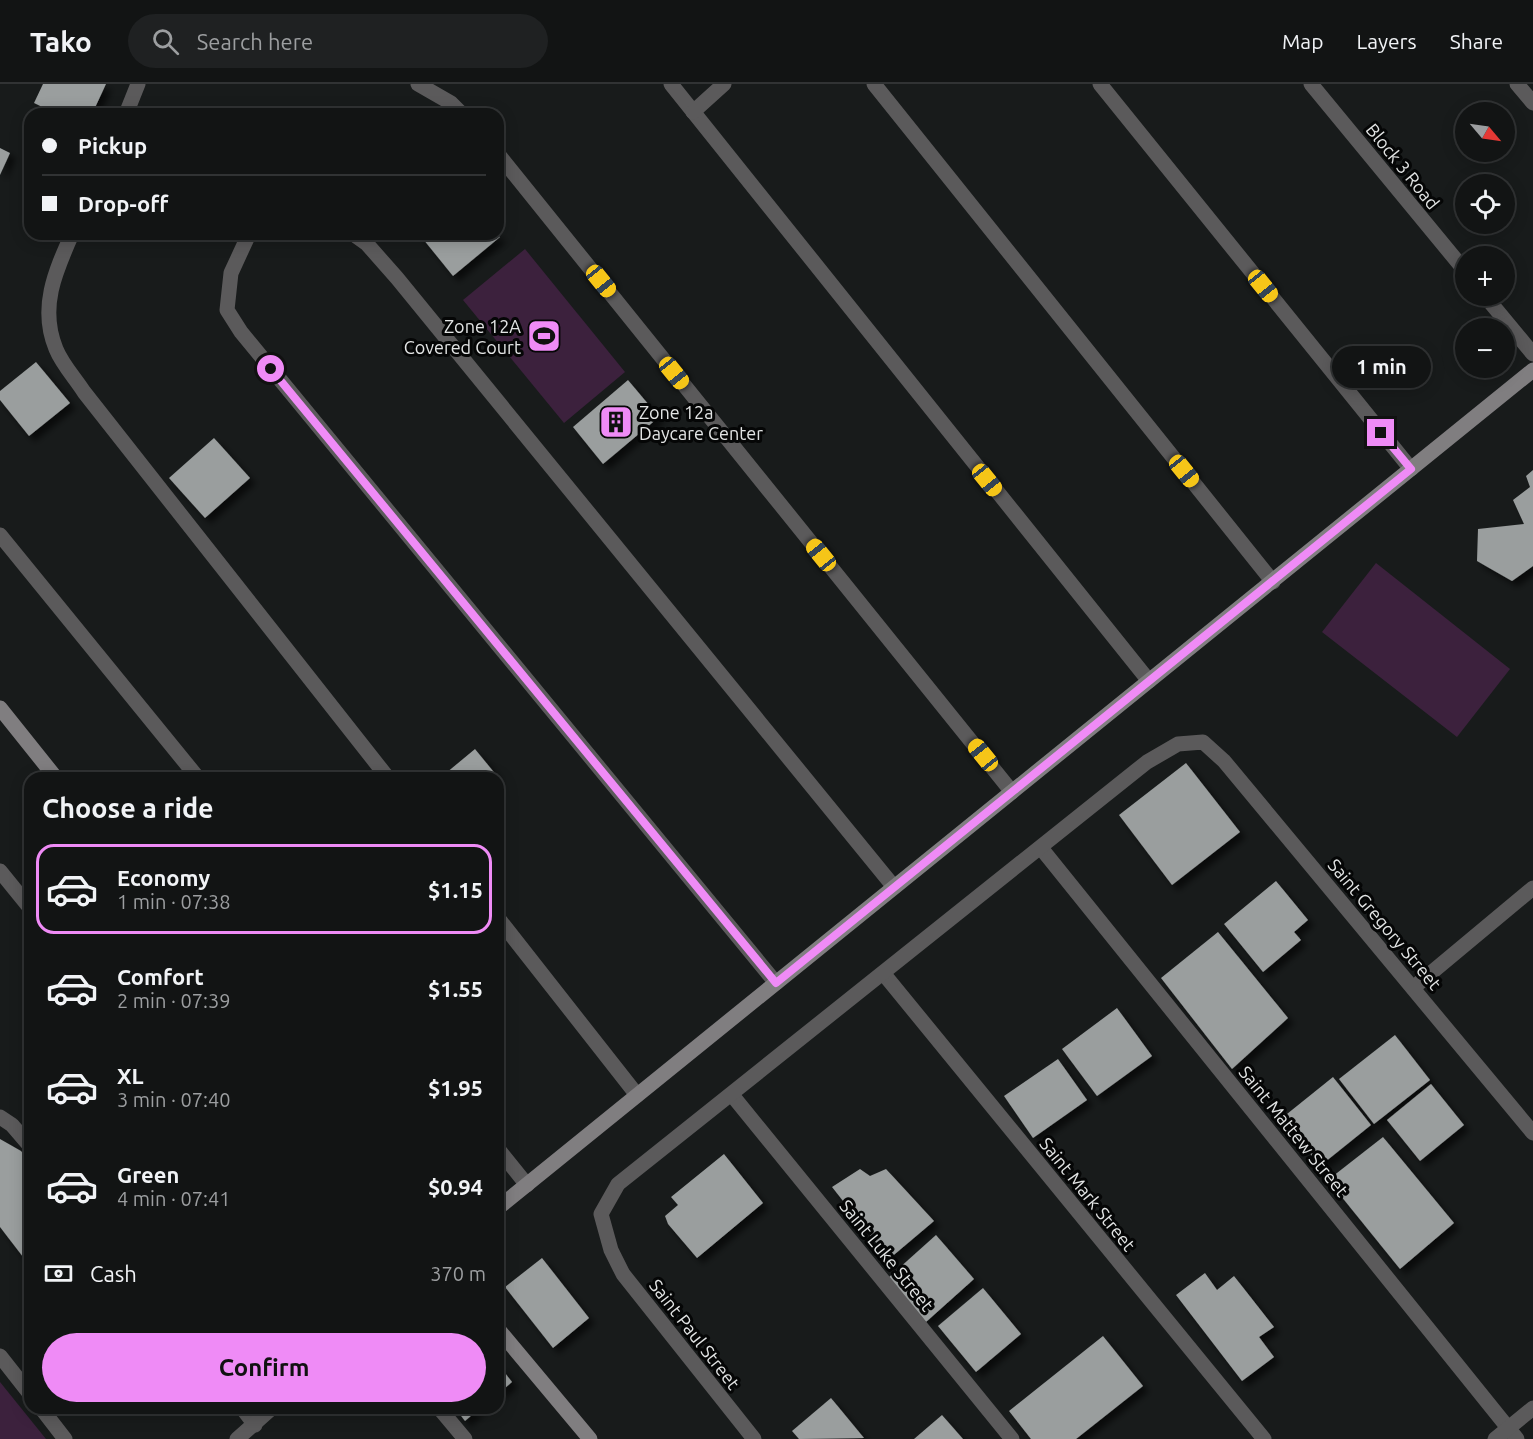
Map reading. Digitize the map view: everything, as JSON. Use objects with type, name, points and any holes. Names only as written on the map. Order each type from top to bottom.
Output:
[{"type":"street","points":[[128,108],[138,84]]},
{"type":"street","points":[[418,84],[455,108]]},
{"type":"street","points":[[671,84],[1149,681]]},
{"type":"street","points":[[693,112],[724,84]]},
{"type":"street","points":[[874,84],[1273,582]]},
{"type":"street","points":[[1100,84],[1411,469]]},
{"type":"street","name":"Block 3 Road","points":[[1311,84],[1455,259]]},
{"type":"street","points":[[1517,84],[1533,103]]},
{"type":"street","points":[[504,161],[1012,792]]},
{"type":"street","points":[[69,240],[54,273],[46,312],[56,350],[84,392],[383,772]]},
{"type":"street","points":[[246,240],[231,273],[227,310],[241,332],[776,983]]},
{"type":"street","points":[[361,240],[404,287],[894,888]]},
{"type":"street","points":[[1493,306],[1533,354]]},
{"type":"street","points":[[504,1203],[1533,370]]},
{"type":"street","points":[[0,535],[193,772]]},
{"type":"street","points":[[0,708],[51,772]]},
{"type":"street","name":"Saint Paul Street","points":[[754,1439],[623,1274],[611,1250],[601,1214],[618,1184],[1147,762],[1178,744],[1203,742]]},
{"type":"street","name":"Saint Gregory Street","points":[[1203,742],[1248,789],[1533,1133]]},
{"type":"street","name":"Saint Mattew Street","points":[[1041,848],[1513,1433]]},
{"type":"street","points":[[0,871],[24,901]]},
{"type":"street","points":[[1413,988],[1533,888]]},
{"type":"street","points":[[504,926],[637,1095]]},
{"type":"street","name":"Saint Mark Street","points":[[883,973],[1263,1439]]},
{"type":"street","name":"Saint Luke Street","points":[[732,1095],[1012,1439]]},
{"type":"street","points":[[0,1117],[12,1125],[24,1139]]},
{"type":"street","points":[[504,1156],[527,1185]]},
{"type":"street","points":[[504,1336],[590,1439]]},
{"type":"street","points":[[0,1356],[24,1386]]},
{"type":"street","points":[[1495,1439],[1513,1433],[1533,1408]]},
{"type":"street","points":[[46,1414],[65,1439]]},
{"type":"street","points":[[247,1414],[255,1425]]},
{"type":"street","points":[[237,1439],[266,1414]]},
{"type":"street","points":[[444,1414],[465,1439]]},
{"type":"shaded area","name":"Zone 12A Covered Court","points":[[525,249],[625,372],[564,423],[463,300]]},
{"type":"shaded area","points":[[1376,563],[1510,669],[1457,737],[1322,632]]},
{"type":"shaded area","points":[[0,1382],[46,1439],[0,1439]]},
{"type":"building","points":[[43,84],[106,84],[95,108],[44,108],[34,103]]},
{"type":"building","points":[[0,148],[10,153],[0,175]]},
{"type":"building","points":[[424,240],[496,240],[453,276]]},
{"type":"building","points":[[36,362],[70,403],[29,436],[0,400],[0,391]]},
{"type":"building","name":"Zone 12a Daycare Center","points":[[628,380],[659,417],[603,464],[573,427]]},
{"type":"building","points":[[214,438],[250,478],[205,518],[169,478]]},
{"type":"building","points":[[1533,470],[1533,566],[1512,581],[1477,561],[1478,529],[1524,524],[1513,500],[1530,487],[1526,476]]},
{"type":"building","points":[[475,749],[494,772],[447,772]]},
{"type":"building","points":[[1186,763],[1240,832],[1172,885],[1119,815]]},
{"type":"building","points":[[1276,881],[1308,920],[1294,932],[1301,940],[1263,972],[1224,924]]},
{"type":"building","points":[[1218,932],[1288,1018],[1232,1069],[1161,978]]},
{"type":"building","points":[[1117,1008],[1152,1056],[1097,1096],[1062,1049]]},
{"type":"building","points":[[1395,1035],[1430,1080],[1374,1124],[1339,1079]]},
{"type":"building","points":[[1058,1059],[1087,1100],[1033,1138],[1004,1096]]},
{"type":"building","points":[[1333,1077],[1371,1125],[1320,1166],[1282,1118]]},
{"type":"building","points":[[1431,1084],[1464,1125],[1420,1161],[1387,1120]]},
{"type":"building","points":[[1383,1137],[1454,1223],[1400,1269],[1328,1180]]},
{"type":"building","points":[[0,1139],[24,1155],[24,1258],[0,1227]]},
{"type":"building","points":[[724,1154],[763,1203],[697,1258],[668,1224],[665,1216],[678,1205],[671,1197]]},
{"type":"building","points":[[860,1169],[870,1176],[886,1169],[934,1221],[889,1259],[832,1187]]},
{"type":"building","points":[[936,1235],[974,1279],[926,1322],[888,1278]]},
{"type":"building","points":[[542,1258],[589,1318],[553,1348],[505,1287]]},
{"type":"building","points":[[1205,1273],[1217,1290],[1234,1276],[1274,1327],[1259,1337],[1274,1357],[1242,1381],[1176,1295]]},
{"type":"building","points":[[983,1288],[1021,1334],[976,1372],[938,1326]]},
{"type":"building","points":[[1103,1336],[1143,1386],[1076,1439],[1031,1439],[1009,1411]]},
{"type":"building","points":[[504,1372],[512,1382],[504,1389]]},
{"type":"building","points":[[831,1398],[864,1438],[799,1439],[792,1431]]},
{"type":"building","points":[[460,1414],[473,1414],[465,1421]]},
{"type":"building","points":[[942,1415],[963,1439],[914,1439]]},
{"type":"place","name":"Zone 12A Covered Court","points":[[544,336]]},
{"type":"place","name":"Zone 12a Daycare Center","points":[[616,422]]},
{"type":"route","points":[[271,369],[776,983],[1411,469],[1381,433]]}]
